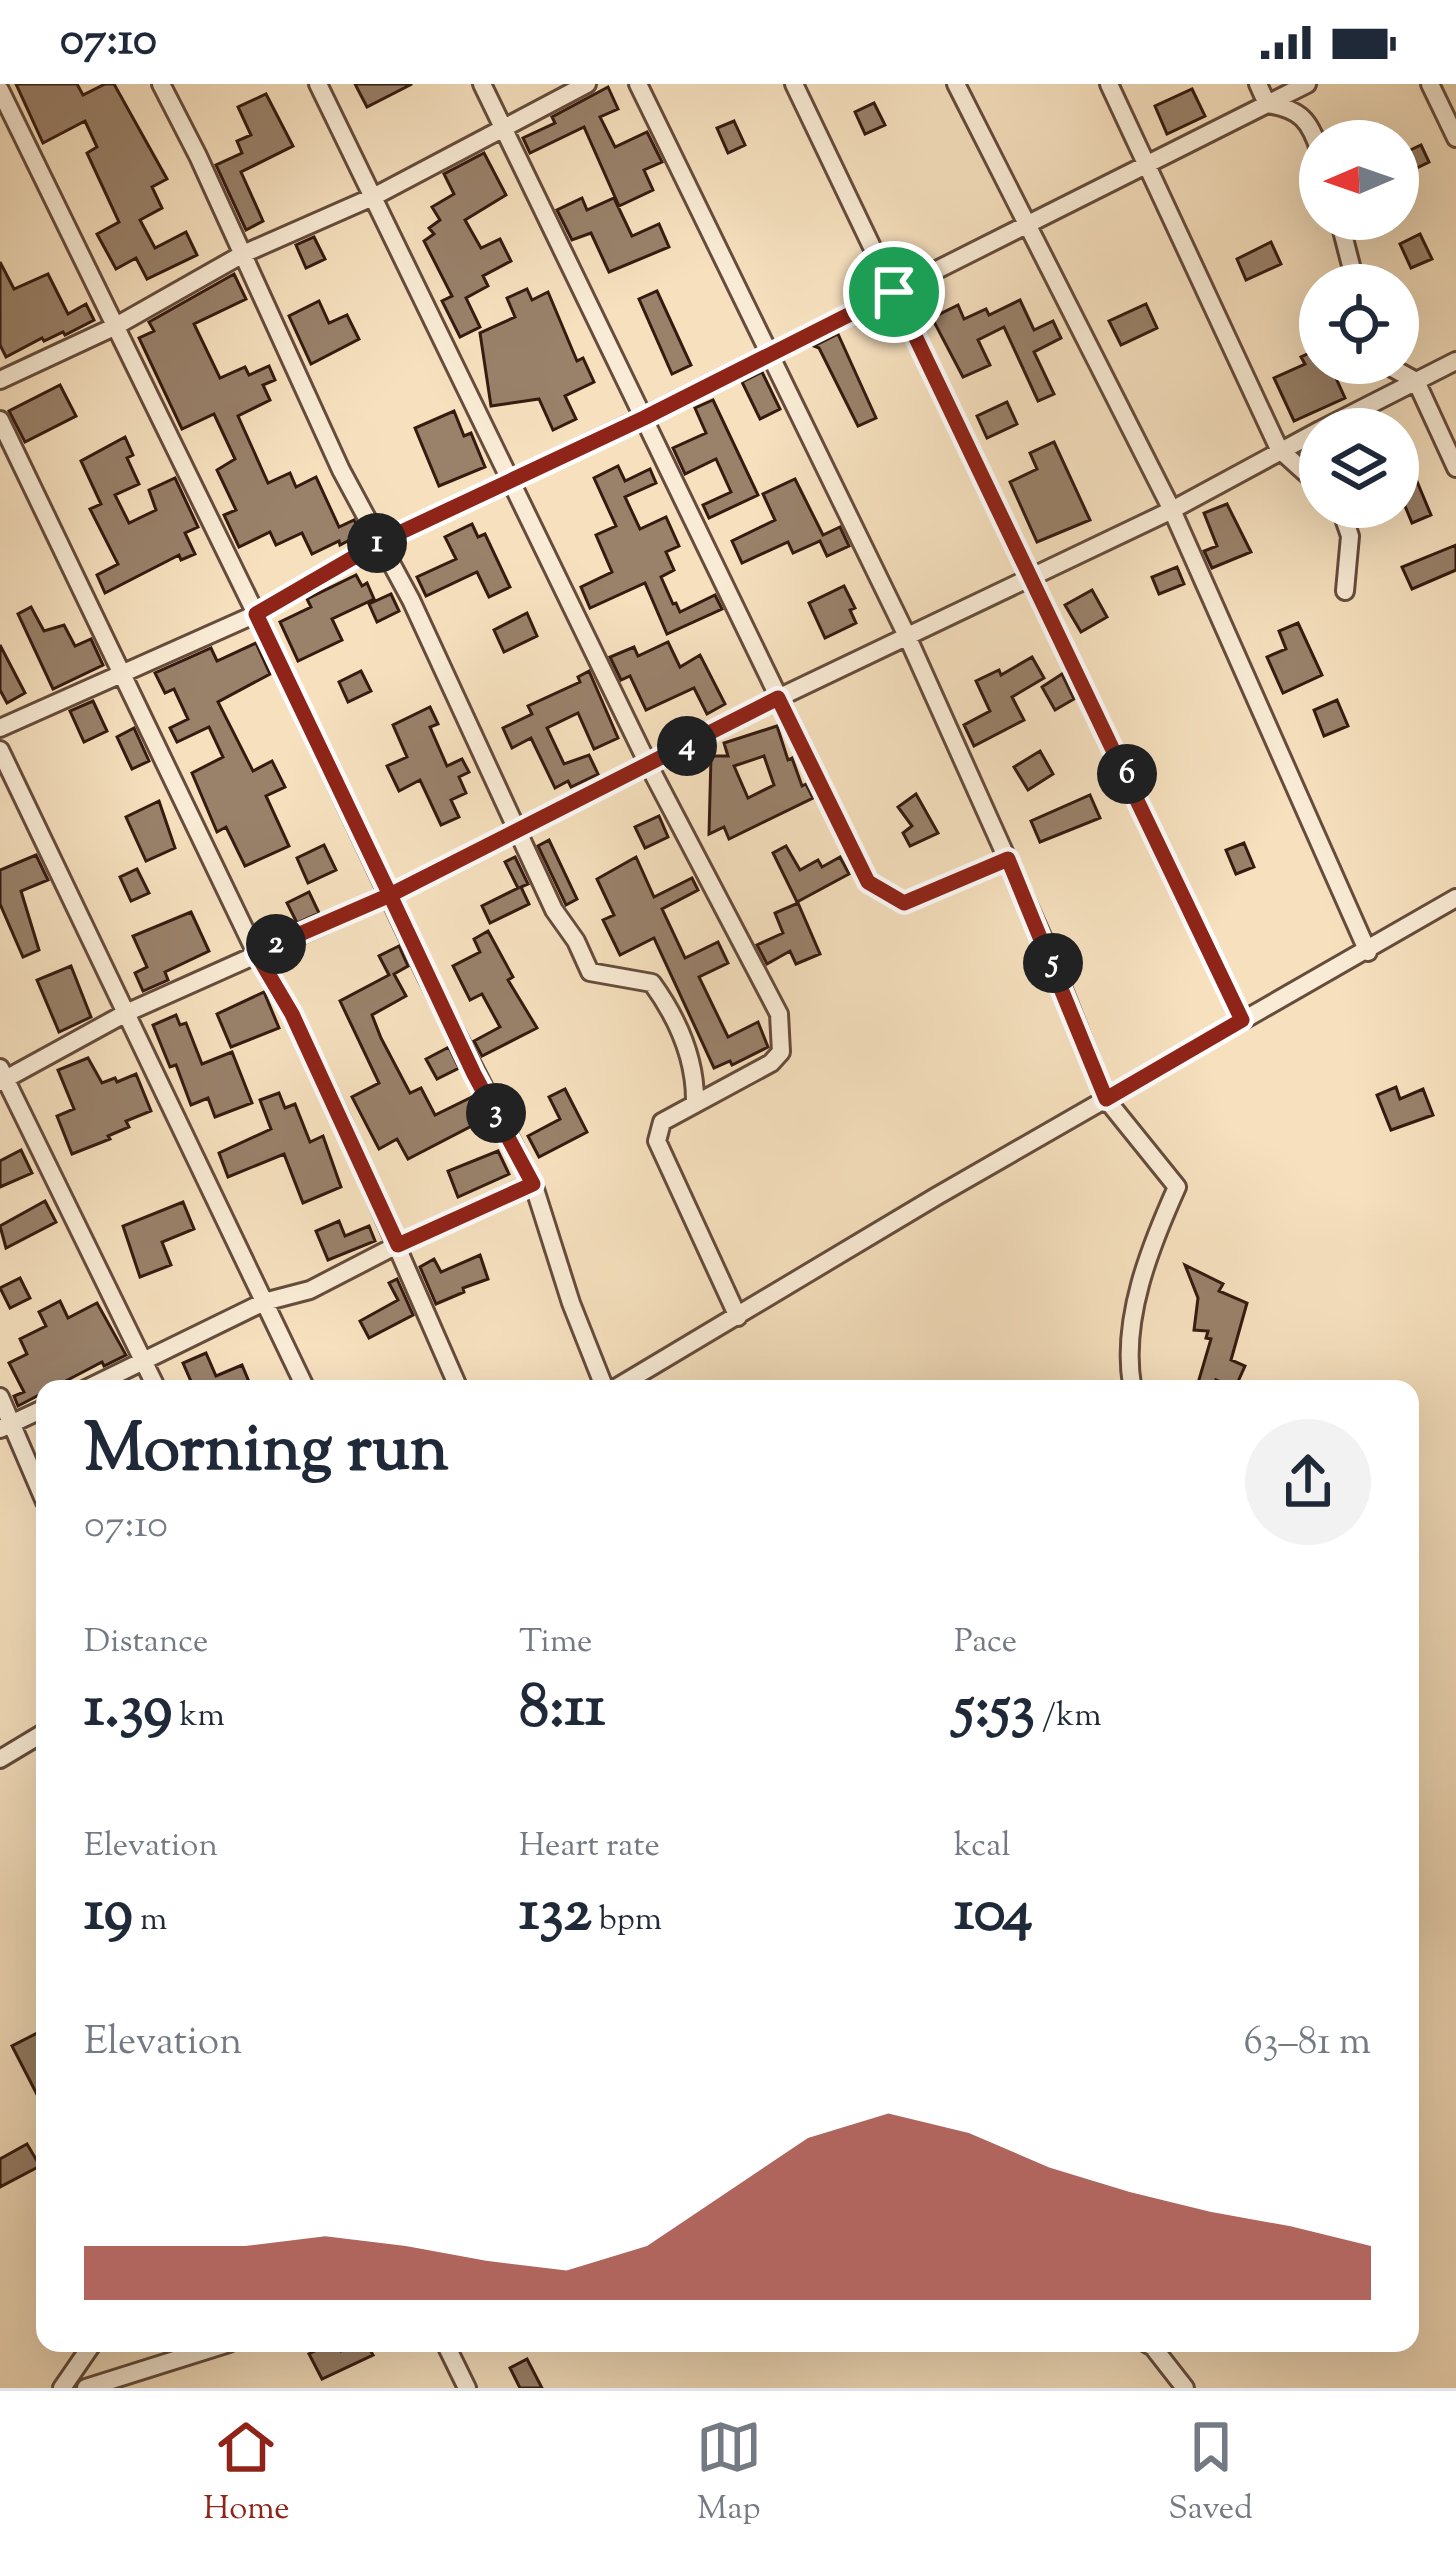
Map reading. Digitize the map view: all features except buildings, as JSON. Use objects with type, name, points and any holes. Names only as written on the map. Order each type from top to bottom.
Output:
[{"type":"street","points":[[161,84],[554,910],[590,972],[652,983],[672,1012],[696,1076],[695,1104]]},
{"type":"street","points":[[317,84],[649,766],[779,1014],[781,1052],[771,1063],[662,1122],[657,1141],[738,1318]]},
{"type":"street","points":[[482,84],[868,882],[904,903],[1008,859]]},
{"type":"street","points":[[0,380],[116,326],[243,254],[375,196],[587,84]]},
{"type":"street","points":[[638,84],[908,636],[1008,859],[1106,1099],[1177,1187],[1151,1244],[1127,1355],[1131,1380]]},
{"type":"street","points":[[794,84],[1242,1020]]},
{"type":"street","points":[[956,84],[1172,511],[1368,952]]},
{"type":"street","points":[[1108,84],[1279,449],[1299,467]]},
{"type":"street","points":[[1258,84],[1268,104]]},
{"type":"street","points":[[0,728],[256,614],[380,542],[644,418],[1306,84]]},
{"type":"street","points":[[1430,84],[1456,138]]},
{"type":"street","points":[[0,90],[474,1074],[533,1184],[601,1380]]},
{"type":"street","points":[[1268,104],[1294,108],[1305,120]]},
{"type":"street","points":[[1419,380],[1456,361]]},
{"type":"street","points":[[1363,408],[1410,384]]},
{"type":"street","points":[[1417,384],[1456,467]]},
{"type":"street","points":[[0,420],[256,953],[292,1014],[455,1380]]},
{"type":"street","points":[[153,1380],[2,1077],[126,1013],[390,895],[778,698],[1172,511],[1299,439]]},
{"type":"street","points":[[1345,592],[1347,528]]},
{"type":"street","points":[[0,750],[302,1380]]},
{"type":"street","points":[[627,1380],[1456,898]]},
{"type":"street","points":[[105,1380],[265,1302],[310,1290],[533,1184]]},
{"type":"street","points":[[0,1397],[6,1426],[36,1484]]},
{"type":"street","points":[[6,1426],[36,1412]]},
{"type":"street","points":[[0,1759],[36,1737]]},
{"type":"street","points":[[62,2388],[86,2352]]},
{"type":"street","points":[[86,2388],[200,2352]]},
{"type":"street","points":[[449,2352],[467,2388]]},
{"type":"street","points":[[1154,2352],[1185,2388]]},
{"type":"route","points":[[894,292],[644,418],[380,542],[256,614],[390,895],[256,953],[292,1014],[398,1245],[533,1184],[474,1074],[390,895],[778,698],[868,882],[904,903],[1008,859],[1106,1099],[1242,1020],[894,292]]}]
